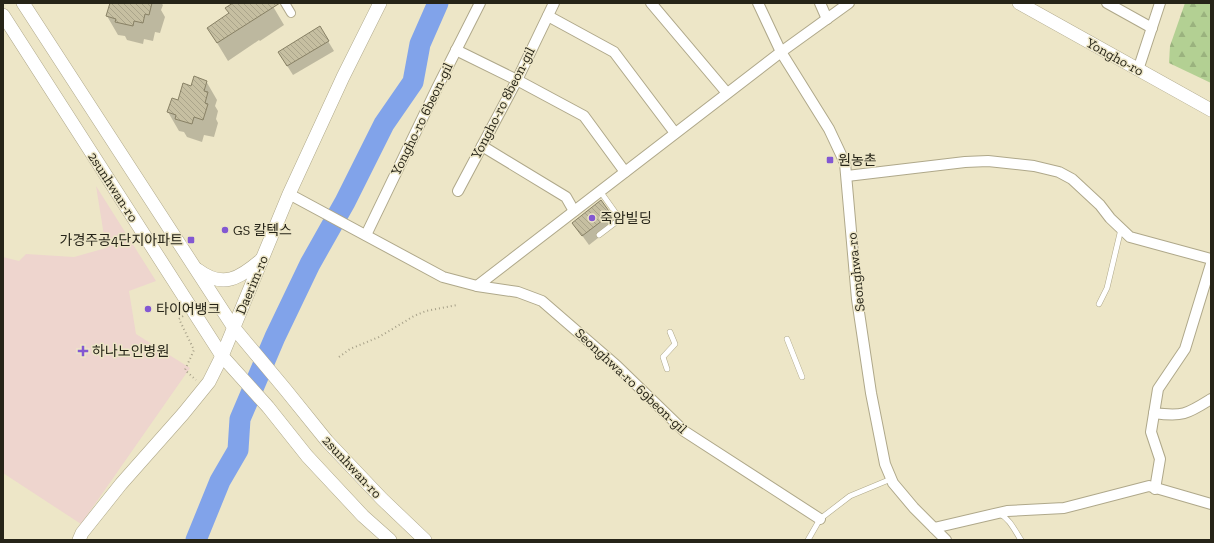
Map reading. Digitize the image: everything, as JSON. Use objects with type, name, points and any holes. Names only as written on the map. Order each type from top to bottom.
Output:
[{"type":"street","points":[[285,3],[291,13]]},
{"type":"street","name":"Daerim-ro","points":[[79,540],[82,533],[122,484],[209,382],[234,328],[289,194],[343,77],[380,3]]},
{"type":"street","name":"Yongho-ro 6beon-gil","points":[[366,235],[480,3]]},
{"type":"street","name":"Yongho-ro 8beon-gil","points":[[458,190],[517,80],[554,3]]},
{"type":"street","points":[[651,3],[727,93]]},
{"type":"street","name":"Seonghwa-ro","points":[[758,3],[781,52],[830,129],[846,163],[859,306],[873,400],[885,464],[893,483],[914,508],[946,540]]},
{"type":"street","points":[[820,3],[827,19]]},
{"type":"street","points":[[477,286],[781,52],[850,3]]},
{"type":"street","name":"Yongho-ro","points":[[1019,3],[1038,8],[1138,70],[1211,110]]},
{"type":"street","points":[[1107,3],[1152,28]]},
{"type":"street","points":[[1138,70],[1160,3]]},
{"type":"street","name":"2sunhwan-ro","points":[[26,6],[234,328],[327,441],[382,499],[426,540]]},
{"type":"street","name":"2sunhwan-ro","points":[[3,15],[191,310],[222,356],[268,407],[307,456],[363,516],[390,540]]},
{"type":"street","points":[[548,16],[614,52],[675,133]]},
{"type":"street","points":[[456,50],[517,80],[584,116],[625,172]]},
{"type":"street","points":[[482,146],[566,197],[574,211]]},
{"type":"street","points":[[847,176],[965,162],[988,161],[1034,166],[1059,172],[1072,179],[1100,205],[1130,237],[1211,259]]},
{"type":"street","name":"Seonghwa-ro 69beon-gil","points":[[289,194],[443,277],[477,286],[518,292],[542,301],[617,366],[684,431],[820,519]]},
{"type":"street","points":[[194,267],[208,277],[225,280],[243,275],[263,259]]},
{"type":"street","points":[[1156,489],[1160,459],[1151,432],[1158,389],[1186,349],[1211,264]]},
{"type":"street","points":[[1154,413],[1178,415],[1194,410],[1211,399]]},
{"type":"street","points":[[934,528],[1007,511],[1064,508],[1149,486],[1211,504]]},
{"type":"lane","points":[[600,191],[620,220],[600,235]]},
{"type":"lane","points":[[1099,304],[1107,288],[1121,229]]},
{"type":"lane","points":[[667,369],[663,358],[675,344],[670,332]]},
{"type":"lane","points":[[787,339],[802,377]]},
{"type":"lane","points":[[808,540],[820,519],[850,496],[891,479]]},
{"type":"lane","points":[[997,513],[1005,516],[1021,540]]},
{"type":"path","points":[[339,357],[350,349],[379,337],[414,316],[426,311],[457,305]]},
{"type":"path","points":[[191,310],[179,320],[194,350],[185,370],[204,388]]},
{"type":"shaded area","name":"하나노인병원","points":[[96,186],[156,281],[129,291],[136,334],[190,368],[81,524],[3,473],[3,257],[19,261],[26,254],[74,257],[106,248]]},
{"type":"green space","points":[[1185,3],[1211,3],[1211,83],[1169,63],[1170,46]]},
{"type":"building","points":[[110,3],[152,3],[149,15],[145,14],[143,23],[134,21],[133,26],[115,22],[116,19],[106,16]]},
{"type":"building","points":[[233,3],[280,3],[217,43],[207,28],[229,13],[225,8]]},
{"type":"building","points":[[320,26],[329,41],[287,66],[278,52]]},
{"type":"building","points":[[194,76],[207,81],[204,91],[208,92],[205,103],[208,104],[203,120],[194,117],[192,124],[175,119],[176,115],[167,112],[172,98],[178,100],[183,83],[191,86]]},
{"type":"building","name":"죽암빌딩","points":[[601,200],[611,214],[582,236],[572,223]]},
{"type":"waterway","points":[[196,540],[220,481],[238,450],[240,419],[275,337],[310,264],[345,202],[384,124],[413,82],[420,44],[438,3]]},
{"type":"place","name":"원농촌","points":[[830,160]]},
{"type":"place","name":"죽암빌딩","points":[[592,218]]},
{"type":"place","name":"GS 칼텍스","points":[[225,230]]},
{"type":"place","name":"가경주공4단지아파트","points":[[191,240]]},
{"type":"place","name":"타이어뱅크","points":[[148,309]]},
{"type":"place","name":"하나노인병원","points":[[83,351]]}]
